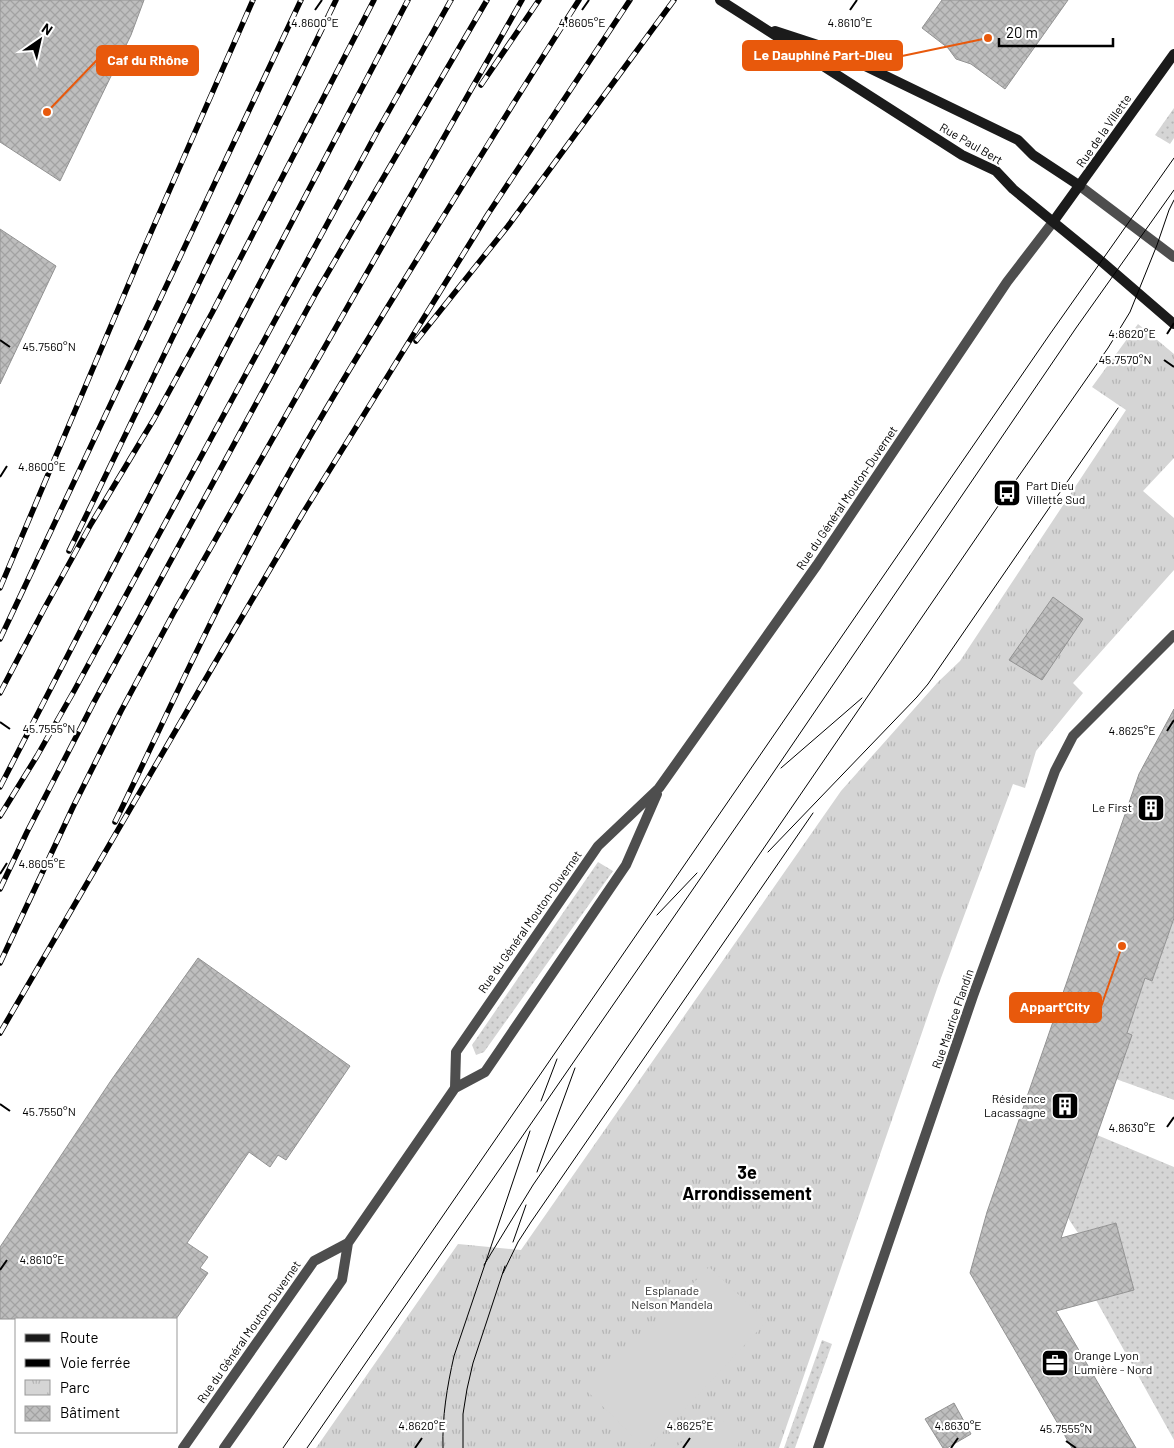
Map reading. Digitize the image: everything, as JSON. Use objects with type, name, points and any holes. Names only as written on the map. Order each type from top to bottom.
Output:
[{"type":"main road","name":"Rue Paul Bert","points":[[720,0],[962,155],[996,171],[1013,188],[1174,324]]},
{"type":"main road","name":"Rue Paul Bert","points":[[761,27],[830,49],[1018,140],[1033,156],[1080,186]]},
{"type":"main road","name":"Rue de la Villette","points":[[1054,222],[1174,54]]},
{"type":"street","name":"Rue Paul Bert","points":[[1080,186],[1174,257]]},
{"type":"street","name":"Rue du Général Mouton-Duvernet","points":[[455,1088],[456,1052],[598,846],[659,788],[817,565],[1007,282],[1054,222]]},
{"type":"street","name":"Rue Maurice Flandin","points":[[818,1448],[973,996],[1055,771],[1073,736],[1174,635]]},
{"type":"street","name":"Rue du Général Mouton-Duvernet","points":[[224,1448],[342,1280],[348,1243],[455,1088],[485,1072],[626,865],[659,788]]},
{"type":"street","name":"Rue du Général Mouton-Duvernet","points":[[184,1448],[314,1261],[348,1243]]},
{"type":"green space","points":[[1174,108],[1174,138],[1170,144],[1155,135]]},
{"type":"green space","name":"Esplanade Nelson Mandela","points":[[1138,324],[1174,354],[1174,458],[1143,491],[1174,518],[1174,570],[1073,683],[1083,693],[1036,751],[1025,788],[1013,784],[938,986],[779,1448],[316,1448],[458,1244],[521,1250],[841,791],[938,682],[960,661],[1126,410],[1092,387]]},
{"type":"green space","points":[[598,862],[613,871],[484,1052],[476,1055],[472,1045]]},
{"type":"green space","points":[[1174,918],[1174,1100],[1116,1079],[1131,1035],[1122,1032],[1139,997],[1145,978],[1152,980]]},
{"type":"green space","points":[[1097,1135],[1174,1167],[1174,1440],[1096,1300],[1134,1290],[1116,1223],[1078,1233],[1068,1218]]},
{"type":"green space","points":[[709,1267],[767,1321],[648,1448],[645,1448],[587,1391]]},
{"type":"green space","points":[[822,1340],[832,1344],[795,1448],[784,1448]]},
{"type":"green space","points":[[726,1421],[739,1431],[738,1448],[675,1448],[703,1424]]},
{"type":"building","points":[[0,0],[144,0],[131,35],[60,181],[0,142]]},
{"type":"building","points":[[942,0],[1068,0],[1005,89],[971,64],[956,59],[948,48],[922,28]]},
{"type":"building","points":[[0,229],[56,266],[0,384]]},
{"type":"building","points":[[1053,597],[1083,619],[1042,680],[1009,660]]},
{"type":"building","points":[[1174,709],[1174,918],[1152,981],[1145,978],[1127,1033],[1132,1035],[1061,1238],[1116,1223],[1134,1290],[1056,1311],[1136,1448],[1072,1448],[970,1273],[987,1212],[1139,774]]},
{"type":"building","points":[[198,958],[350,1066],[286,1160],[278,1155],[270,1167],[249,1152],[187,1243],[208,1257],[200,1268],[208,1273],[177,1318],[0,1319],[0,1247],[112,1079]]},
{"type":"building","points":[[954,1403],[971,1434],[947,1448],[943,1448],[925,1419]]},
{"type":"tram line","points":[[283,1448],[1050,334],[1174,158]]},
{"type":"tram line","points":[[307,1448],[758,795],[1076,328],[1174,190]]},
{"type":"tram line","points":[[484,1265],[533,1185],[1108,348],[1130,312],[1174,200]]},
{"type":"tram line","points":[[768,852],[928,684],[1118,408]]},
{"type":"tram line","points":[[781,768],[862,698]]},
{"type":"tram line","points":[[503,1273],[518,1242],[531,1222],[813,813]]},
{"type":"tram line","points":[[657,915],[697,873]]},
{"type":"tram line","points":[[541,1101],[557,1059]]},
{"type":"tram line","points":[[537,1172],[575,1068]]},
{"type":"tram line","points":[[443,1448],[443,1425],[454,1356],[530,1131]]},
{"type":"tram line","points":[[513,1242],[526,1205]]},
{"type":"tram line","points":[[463,1448],[463,1414],[467,1389],[473,1363],[505,1266]]},
{"type":"railway","points":[[0,588],[141,255],[253,0]]},
{"type":"railway","points":[[0,639],[301,0]]},
{"type":"railway","points":[[69,551],[336,0]]},
{"type":"railway","points":[[0,693],[91,524],[154,419],[212,313],[374,0]]},
{"type":"railway","points":[[0,787],[408,0]]},
{"type":"railway","points":[[0,816],[74,691],[377,132],[451,0]]},
{"type":"railway","points":[[0,889],[94,702],[316,293],[487,0]]},
{"type":"railway","points":[[0,963],[73,807],[121,711],[173,614],[522,0]]},
{"type":"railway","points":[[481,85],[539,0]]},
{"type":"railway","points":[[115,822],[215,614],[286,478],[383,314],[579,0]]},
{"type":"railway","points":[[0,1033],[303,513],[488,214],[630,0]]},
{"type":"railway","points":[[416,341],[508,226],[674,0]]},
{"type":"place","name":"Le Dauphiné Part-Dieu","points":[[988,38]]},
{"type":"place","name":"Caf du Rhône","points":[[47,112]]},
{"type":"place","name":"Part Dieu Villette Sud","points":[[1007,493]]},
{"type":"place","name":"Le First","points":[[1151,808]]},
{"type":"place","name":"Appart'City","points":[[1122,946]]},
{"type":"place","name":"Résidence Lacassagne","points":[[1065,1106]]},
{"type":"place","name":"Orange Lyon Lumière - Nord","points":[[1055,1363]]},
{"type":"district","name":"3e Arrondissement","points":[[747,1183]]}]
